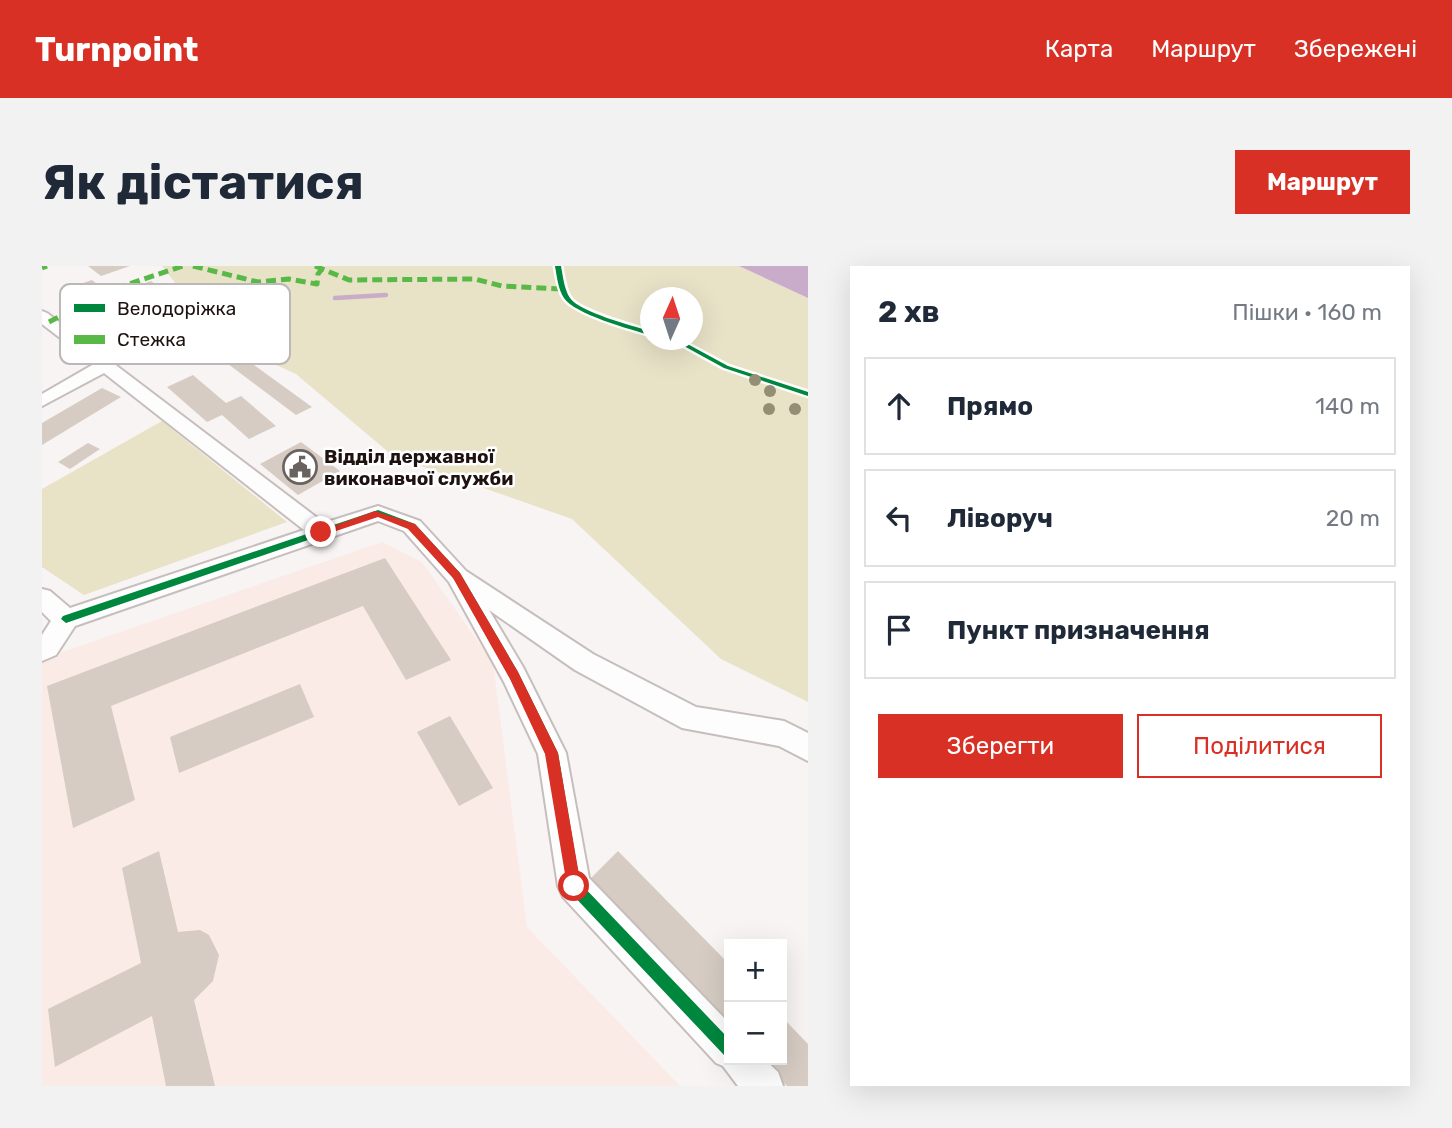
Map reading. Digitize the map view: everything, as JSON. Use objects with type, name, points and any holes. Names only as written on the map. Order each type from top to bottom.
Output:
[{"type":"street","points":[[44,321],[60,333]]},
{"type":"street","points":[[42,401],[105,365],[321,532]]},
{"type":"street","points":[[42,650],[47,648],[66,619],[378,513],[412,527],[457,576],[514,676],[552,753],[574,886],[724,1045]]},
{"type":"street","points":[[457,576],[584,662],[692,719],[784,734],[808,748]]},
{"type":"street","points":[[42,598],[66,619]]},
{"type":"street","points":[[744,1065],[764,1086]]},
{"type":"shaded area","points":[[162,266],[739,266],[808,298],[808,702],[721,659],[572,519],[393,456],[296,374],[274,364],[290,364],[290,284],[176,284]]},
{"type":"shaded area","points":[[739,266],[808,266],[808,298]]},
{"type":"shaded area","points":[[162,421],[287,522],[84,595],[42,567],[42,489]]},
{"type":"shaded area","points":[[382,542],[422,562],[493,663],[527,927],[680,1086],[42,1086],[42,659]]},
{"type":"building","points":[[88,266],[130,266],[101,276]]},
{"type":"building","points":[[92,280],[97,284],[80,284]]},
{"type":"building","points":[[228,364],[253,364],[312,407],[296,415]]},
{"type":"building","points":[[193,375],[226,403],[241,396],[276,426],[249,439],[222,415],[207,422],[167,387]]},
{"type":"building","points":[[102,388],[121,397],[42,445],[42,423]]},
{"type":"building","name":"Відділ державної виконавчої служби","points":[[301,442],[340,471],[298,495],[260,464]]},
{"type":"building","points":[[88,443],[100,449],[70,469],[58,462]]},
{"type":"building","points":[[385,558],[451,660],[406,680],[363,606],[111,706],[135,800],[73,828],[47,686]]},
{"type":"building","points":[[300,684],[314,717],[179,773],[170,737]]},
{"type":"building","points":[[450,716],[493,788],[459,806],[417,732]]},
{"type":"building","points":[[159,851],[178,932],[200,930],[209,935],[219,955],[213,981],[194,1000],[215,1086],[166,1086],[152,1016],[55,1067],[48,1009],[141,963],[122,868]]},
{"type":"building","points":[[618,851],[724,959],[724,1020],[591,878]]},
{"type":"building","points":[[787,1022],[808,1044],[808,1086],[787,1086],[767,1065],[787,1065]]},
{"type":"waterway","points":[[335,298],[386,295]]},
{"type":"marked path","points":[[42,268],[47,266]]},
{"type":"marked path","points":[[129,284],[183,266]]},
{"type":"marked path","points":[[193,266],[258,282],[289,279],[317,284],[318,274],[322,269]]},
{"type":"marked path","points":[[315,266],[349,280],[475,279],[502,286],[563,289]]},
{"type":"marked path","points":[[49,322],[60,316]]},
{"type":"cycle path","points":[[558,266],[563,291],[571,303],[597,316],[640,330]]},
{"type":"cycle path","points":[[695,350],[726,367],[808,394]]},
{"type":"cycle path","points":[[66,619],[378,513],[412,526],[457,576],[514,675],[552,753],[574,886],[724,1045]]},
{"type":"place","name":"Відділ державної виконавчої служби","points":[[300,467]]},
{"type":"route","points":[[321,532],[378,513],[412,527],[457,576],[514,676],[552,753],[574,886]]}]
